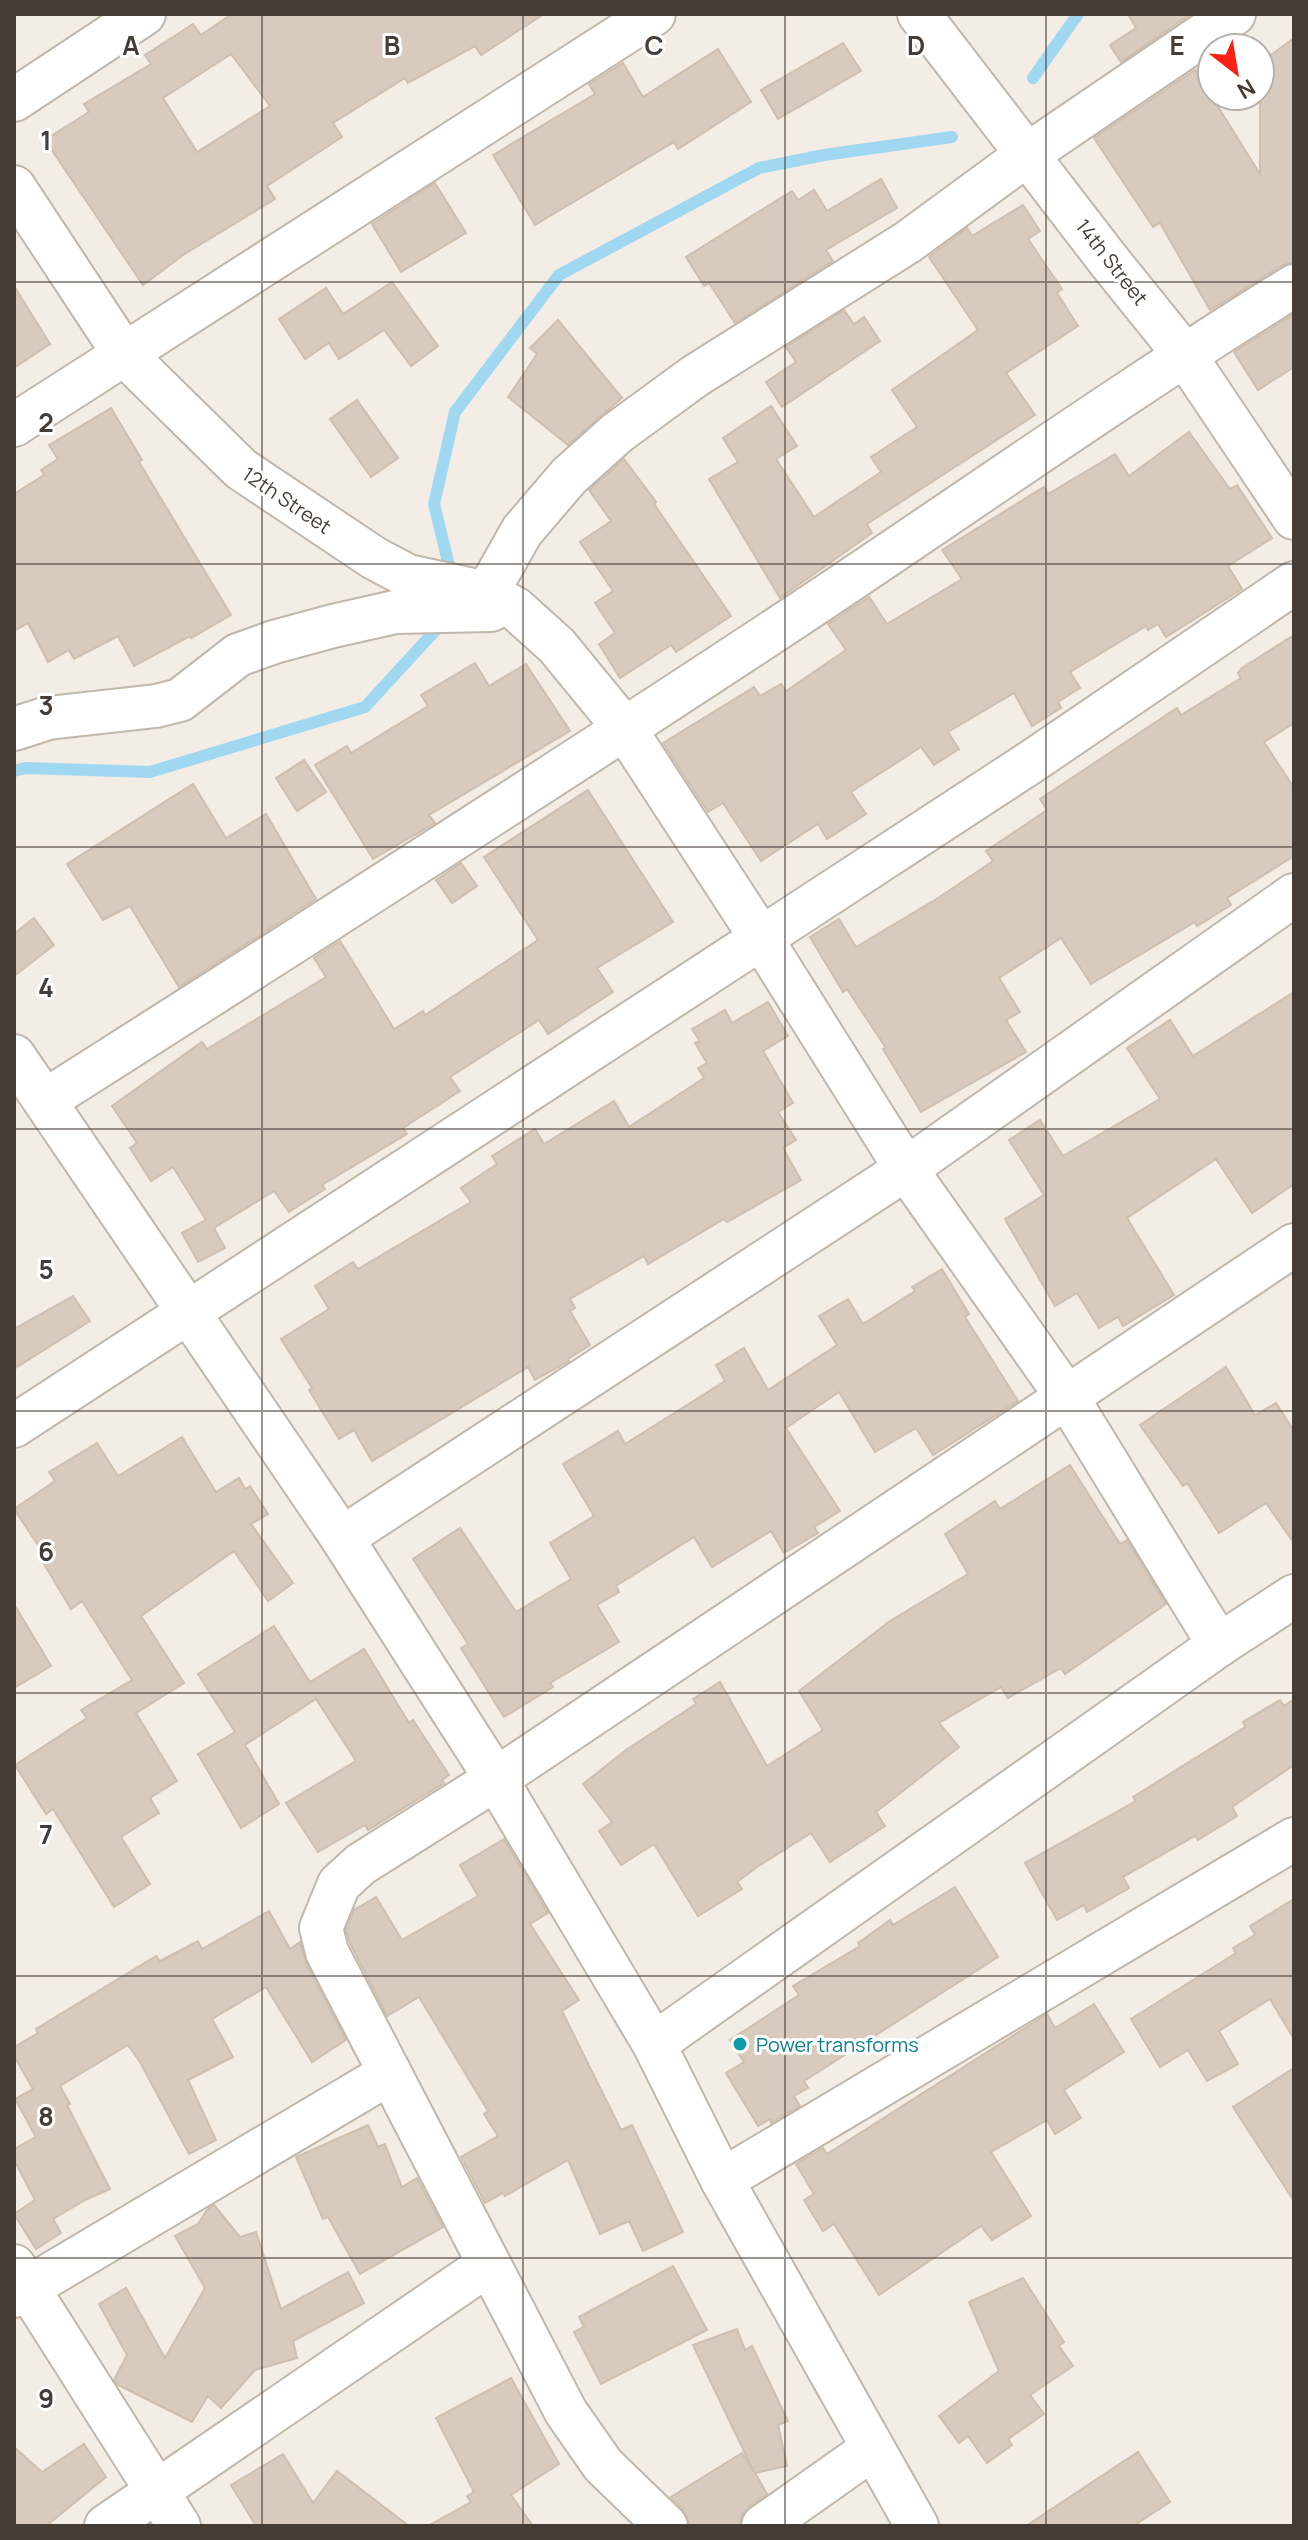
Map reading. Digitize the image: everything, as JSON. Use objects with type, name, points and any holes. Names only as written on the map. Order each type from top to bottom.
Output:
[{"type":"street","points":[[14,100],[144,14]]},
{"type":"street","points":[[14,425],[654,14]]},
{"type":"street","name":"14th Street","points":[[919,14],[1184,354],[1294,518]]},
{"type":"street","points":[[14,729],[48,718],[156,706],[180,700],[238,655],[333,626],[395,612],[501,601],[522,531],[569,476],[617,433],[695,376],[908,242],[1028,154],[1234,14]]},
{"type":"street","name":"12th Street","points":[[14,187],[124,354],[241,469],[360,550],[408,576],[501,601],[557,646],[625,729],[906,1169],[1067,1397],[1219,1645]]},
{"type":"street","points":[[46,1100],[625,729],[1184,354],[1294,286]]},
{"type":"street","points":[[14,1426],[1031,762],[1294,583]]},
{"type":"street","points":[[342,1538],[906,1169],[1294,895]]},
{"type":"street","points":[[14,1056],[342,1538],[496,1779],[654,2044],[722,2180],[917,2526]]},
{"type":"street","points":[[666,2526],[603,2465],[566,2412],[327,1952],[321,1928],[339,1884],[361,1864],[496,1779],[1294,1245]]},
{"type":"street","points":[[654,2044],[1219,1645],[1294,1596]]},
{"type":"street","points":[[722,2180],[1294,1839]]},
{"type":"street","points":[[179,2526],[19,2283],[390,2073]]},
{"type":"street","points":[[106,2526],[489,2264]]},
{"type":"street","points":[[763,2526],[872,2449]]},
{"type":"building","points":[[232,14],[544,14],[481,55],[475,46],[408,83],[405,78],[333,123],[342,137],[267,186],[275,199],[183,255],[143,285],[45,140],[89,112],[84,104],[151,64],[145,55],[193,24],[201,35]],"holes":[[[231,54],[270,106],[197,152],[163,98]]]},
{"type":"building","points":[[1128,14],[1191,14],[1121,62],[1110,45],[1136,28]]},
{"type":"building","points":[[1294,38],[1294,262],[1281,266],[1210,310],[1160,223],[1153,227],[1094,138],[1195,70],[1196,112],[1221,112],[1260,174],[1260,112],[1276,112],[1276,51]]},
{"type":"building","points":[[843,43],[861,71],[778,119],[761,90]]},
{"type":"building","points":[[718,49],[751,102],[678,149],[674,142],[535,225],[493,155],[595,94],[589,84],[623,63],[643,97]]},
{"type":"building","points":[[881,179],[897,208],[826,250],[833,261],[735,323],[709,283],[704,286],[686,257],[792,191],[798,200],[814,190],[827,211]]},
{"type":"building","points":[[435,183],[466,233],[401,272],[372,224]]},
{"type":"building","points":[[1023,205],[1040,231],[1028,239],[1062,289],[1057,293],[1078,326],[1006,373],[1035,415],[867,524],[872,533],[780,598],[709,479],[738,462],[723,438],[771,406],[797,446],[776,459],[814,517],[881,472],[871,457],[917,427],[892,390],[978,330],[929,257],[967,228],[972,236]]},
{"type":"building","points":[[392,282],[438,346],[411,366],[384,330],[339,359],[329,343],[305,359],[279,319],[326,288],[343,314]]},
{"type":"building","points":[[14,286],[50,344],[14,368]]},
{"type":"building","points":[[844,310],[854,324],[864,317],[880,341],[782,407],[766,382],[796,362],[786,347]]},
{"type":"building","points":[[1294,314],[1294,367],[1258,390],[1234,352]]},
{"type":"building","points":[[558,320],[622,398],[568,445],[508,397],[537,354],[530,348]]},
{"type":"building","points":[[357,400],[398,458],[371,477],[330,419]]},
{"type":"building","points":[[111,408],[142,460],[139,462],[231,615],[134,666],[118,636],[74,659],[69,650],[48,662],[28,623],[14,631],[14,494],[44,475],[41,470],[58,459],[49,445]]},
{"type":"building","points":[[1189,432],[1230,489],[1237,485],[1272,538],[1228,566],[1242,589],[1166,637],[1158,624],[1148,630],[1146,626],[1070,672],[1080,688],[1058,702],[1061,708],[1032,726],[1014,693],[948,732],[959,749],[934,765],[921,747],[851,792],[866,814],[827,839],[818,824],[761,861],[723,803],[708,812],[663,743],[754,687],[760,696],[781,684],[786,691],[846,650],[828,624],[869,597],[887,624],[962,579],[942,550],[1044,487],[1048,494],[1115,454],[1129,476]]},
{"type":"building","points":[[624,459],[731,616],[676,652],[671,645],[620,678],[599,644],[615,633],[595,603],[613,591],[580,542],[611,521],[589,490]]},
{"type":"building","points":[[1294,635],[1294,723],[1264,742],[1294,788],[1294,856],[1227,898],[1231,905],[1197,926],[1195,922],[1091,984],[1061,938],[999,978],[1020,1012],[1006,1020],[1026,1052],[921,1112],[883,1049],[886,1048],[847,989],[843,992],[810,937],[839,919],[856,947],[938,898],[993,861],[986,851],[1047,810],[1040,799],[1177,708],[1181,715],[1241,678],[1238,673],[1242,668]]},
{"type":"building","points":[[475,663],[489,686],[526,664],[570,731],[429,815],[435,823],[373,859],[315,765],[347,746],[351,753],[428,706],[421,695]]},
{"type":"building","points":[[304,760],[326,792],[297,811],[276,778]]},
{"type":"building","points":[[193,784],[226,838],[266,814],[316,899],[179,987],[130,906],[103,920],[67,864]]},
{"type":"building","points":[[588,790],[673,922],[597,968],[613,992],[548,1034],[539,1020],[450,1077],[460,1091],[403,1128],[407,1134],[322,1185],[325,1189],[289,1212],[274,1191],[214,1228],[225,1248],[198,1262],[182,1233],[206,1220],[173,1167],[151,1181],[130,1148],[137,1143],[112,1106],[202,1042],[207,1049],[326,977],[314,958],[340,941],[394,1029],[423,1011],[425,1015],[538,940],[484,857]]},
{"type":"building","points":[[461,863],[477,886],[452,903],[436,880]]},
{"type":"building","points":[[34,918],[54,945],[14,976],[14,934]]},
{"type":"building","points":[[1294,992],[1294,1184],[1252,1213],[1216,1159],[1127,1218],[1174,1295],[1123,1326],[1118,1317],[1099,1328],[1077,1293],[1055,1306],[1005,1219],[1044,1195],[1009,1140],[1040,1120],[1063,1156],[1160,1099],[1127,1048],[1170,1020],[1193,1056]]},
{"type":"building","points":[[768,1002],[788,1036],[763,1051],[793,1103],[778,1112],[796,1140],[783,1148],[801,1180],[727,1222],[724,1219],[648,1264],[644,1256],[570,1299],[575,1308],[570,1311],[590,1345],[562,1365],[535,1380],[528,1367],[372,1461],[354,1430],[339,1439],[281,1339],[329,1309],[315,1286],[353,1262],[358,1269],[471,1202],[461,1188],[497,1164],[492,1156],[535,1129],[544,1144],[614,1101],[629,1127],[704,1078],[698,1068],[707,1063],[695,1043],[700,1041],[692,1029],[725,1010],[732,1023]]},
{"type":"building","points":[[942,1269],[969,1314],[965,1317],[1018,1401],[933,1455],[916,1428],[875,1452],[839,1392],[786,1428],[840,1511],[814,1527],[818,1533],[784,1553],[771,1531],[712,1567],[694,1537],[616,1586],[619,1592],[597,1605],[619,1642],[550,1683],[553,1687],[504,1717],[461,1648],[468,1644],[413,1559],[460,1528],[516,1612],[571,1579],[550,1543],[594,1516],[563,1464],[618,1431],[625,1444],[725,1381],[716,1365],[744,1348],[768,1390],[837,1345],[819,1316],[848,1299],[863,1324],[915,1291],[912,1287]]},
{"type":"building","points":[[73,1296],[90,1321],[14,1369],[14,1329]]},
{"type":"building","points":[[1226,1367],[1255,1415],[1276,1403],[1294,1431],[1294,1543],[1266,1503],[1219,1533],[1187,1483],[1183,1486],[1140,1425]]},
{"type":"building","points":[[182,1437],[216,1492],[239,1478],[245,1489],[250,1486],[268,1514],[251,1524],[293,1583],[268,1601],[234,1551],[141,1616],[184,1683],[136,1713],[177,1781],[150,1798],[159,1813],[121,1837],[150,1884],[114,1907],[53,1809],[46,1814],[15,1765],[87,1718],[81,1710],[132,1680],[82,1601],[71,1609],[38,1554],[42,1551],[14,1509],[55,1481],[49,1472],[97,1443],[118,1476]]},
{"type":"building","points":[[1070,1465],[1120,1544],[1127,1540],[1166,1604],[1065,1674],[1061,1668],[1008,1698],[1001,1687],[939,1723],[959,1747],[876,1812],[885,1826],[830,1862],[811,1833],[757,1867],[737,1882],[742,1889],[698,1916],[654,1844],[621,1865],[599,1831],[612,1822],[583,1784],[626,1750],[696,1704],[693,1699],[720,1682],[767,1766],[823,1730],[799,1691],[890,1621],[968,1574],[945,1534],[995,1501],[1000,1509]]},
{"type":"building","points":[[14,1604],[51,1666],[14,1688]]},
{"type":"building","points":[[274,1626],[310,1682],[364,1649],[409,1723],[413,1720],[449,1775],[442,1780],[444,1783],[368,1830],[365,1825],[318,1852],[286,1803],[356,1761],[316,1699],[245,1745],[279,1804],[241,1828],[198,1754],[235,1732],[198,1674]]},
{"type":"building","points":[[1294,1699],[1294,1765],[1232,1807],[1237,1816],[1198,1840],[1195,1836],[1123,1877],[1129,1888],[1087,1912],[1084,1905],[1057,1920],[1025,1863],[1136,1801],[1133,1797],[1245,1727],[1243,1722],[1280,1700],[1284,1706]]},
{"type":"building","points":[[504,1839],[548,1913],[530,1924],[579,2000],[562,2011],[621,2130],[632,2125],[683,2232],[643,2251],[629,2221],[600,2234],[568,2160],[505,2196],[503,2193],[485,2203],[461,2157],[498,2136],[484,2114],[488,2111],[419,1997],[387,2016],[350,1943],[346,1930],[354,1910],[376,1897],[402,1940],[478,1896],[460,1865]]},
{"type":"building","points":[[955,1887],[998,1957],[804,2081],[808,2088],[794,2096],[800,2106],[771,2123],[770,2119],[758,2126],[726,2073],[744,2062],[730,2040],[799,1995],[793,1986],[860,1946],[858,1943],[890,1920],[893,1925]]},
{"type":"building","points":[[1294,1899],[1294,2039],[1270,1999],[1219,2031],[1238,2064],[1207,2081],[1188,2050],[1160,2067],[1131,2019],[1236,1953],[1233,1948],[1255,1935],[1250,1926]]},
{"type":"building","points":[[269,1911],[290,1949],[300,1942],[306,1963],[346,2040],[312,2062],[266,1987],[212,2019],[233,2057],[188,2080],[216,2140],[189,2154],[128,2045],[60,2086],[110,2189],[53,2219],[61,2233],[36,2249],[14,2214],[35,2200],[14,2160],[14,2149],[36,2137],[15,2099],[33,2089],[14,2056],[14,2047],[38,2033],[36,2029],[156,1956],[160,1961],[198,1941],[202,1949]]},
{"type":"building","points":[[1094,2004],[1124,2052],[1064,2090],[1081,2118],[1055,2134],[1047,2120],[991,2152],[1031,2216],[992,2240],[981,2226],[879,2295],[834,2224],[823,2231],[804,2200],[814,2194],[796,2164],[823,2148],[827,2154],[1047,2014],[1055,2028]]},
{"type":"building","points":[[1294,2068],[1294,2201],[1233,2107]]},
{"type":"building","points":[[368,2125],[378,2147],[385,2144],[402,2187],[417,2178],[443,2227],[360,2274],[328,2217],[323,2219],[296,2157]]},
{"type":"building","points":[[214,2205],[240,2237],[256,2232],[281,2309],[348,2272],[364,2303],[293,2341],[297,2358],[255,2370],[221,2408],[208,2396],[192,2422],[118,2385],[114,2380],[127,2355],[99,2304],[126,2288],[165,2358],[205,2288],[175,2236],[198,2224]]},
{"type":"building","points":[[673,2266],[707,2330],[601,2384],[574,2332],[584,2327],[579,2317]]},
{"type":"building","points":[[1023,2278],[1064,2342],[1059,2346],[1073,2366],[1030,2395],[1044,2414],[1008,2439],[1012,2445],[987,2463],[968,2436],[959,2443],[939,2416],[999,2371],[969,2302]]},
{"type":"building","points":[[737,2329],[745,2350],[752,2346],[788,2421],[778,2425],[787,2466],[755,2473],[767,2494],[742,2515],[739,2526],[690,2526],[683,2509],[671,2497],[742,2453],[754,2472],[693,2345]]},
{"type":"building","points":[[511,2378],[559,2464],[511,2495],[533,2526],[428,2526],[471,2502],[467,2496],[474,2492],[436,2418]]},
{"type":"building","points":[[84,2444],[106,2477],[46,2526],[14,2526],[14,2447],[42,2472]]},
{"type":"building","points":[[1138,2452],[1170,2502],[1133,2526],[1026,2526]]},
{"type":"building","points":[[283,2454],[313,2503],[337,2471],[409,2526],[256,2526],[231,2485]]},
{"type":"waterway","points":[[1033,78],[1078,14]]},
{"type":"waterway","points":[[452,578],[434,504],[455,412],[559,275],[759,168],[824,155],[952,137]]},
{"type":"waterway","points":[[14,771],[26,768],[150,772],[365,707],[444,621]]},
{"type":"place","name":"Power transforms","points":[[740,2044]]}]
